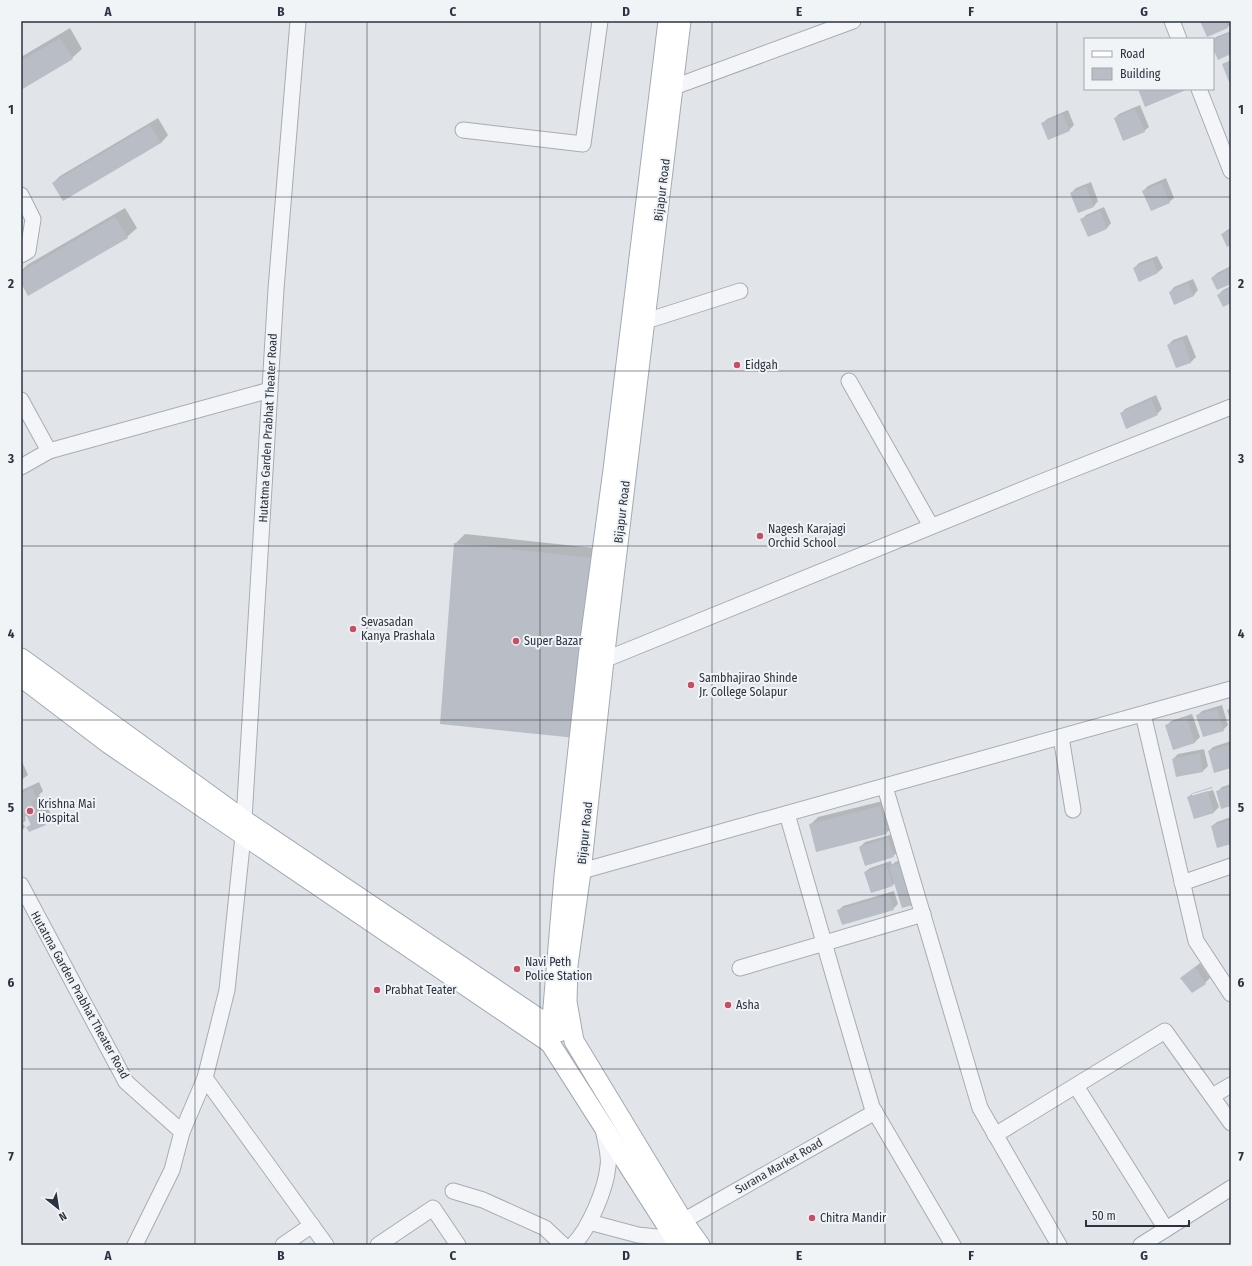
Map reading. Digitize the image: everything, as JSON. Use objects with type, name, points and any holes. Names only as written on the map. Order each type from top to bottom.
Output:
[{"type":"main road","points":[[596,659],[614,462],[668,21]]},
{"type":"main road","name":"Bijapur Road","points":[[574,1041],[567,1002],[573,874],[596,659],[646,321],[682,21]]},
{"type":"main road","points":[[21,658],[243,828]]},
{"type":"main road","points":[[21,677],[109,744],[243,828],[551,1035],[574,1041],[683,1221],[700,1245]]},
{"type":"main road","points":[[573,874],[551,1035],[603,1124],[677,1242]]},
{"type":"street","name":"Hutatma Garden Prabhat Theater Road","points":[[135,1245],[172,1170],[182,1132],[205,1078],[228,990],[243,828],[276,289],[298,21]]},
{"type":"street","points":[[463,130],[583,144],[600,21]]},
{"type":"street","points":[[674,86],[853,21]]},
{"type":"street","points":[[1172,21],[1179,38]]},
{"type":"street","points":[[1199,90],[1231,171]]},
{"type":"street","points":[[21,196],[32,219],[28,251],[21,255]]},
{"type":"street","points":[[646,321],[740,291]]},
{"type":"street","points":[[849,381],[931,526]]},
{"type":"street","points":[[21,467],[49,451],[270,390]]},
{"type":"street","points":[[21,400],[49,451]]},
{"type":"street","points":[[596,659],[1231,407]]},
{"type":"street","points":[[573,874],[1231,689]]},
{"type":"street","points":[[1143,714],[1196,942],[1231,994]]},
{"type":"street","points":[[1061,737],[1073,810]]},
{"type":"street","points":[[885,787],[980,1108],[1059,1245]]},
{"type":"street","points":[[787,814],[872,1107],[953,1245]]},
{"type":"street","points":[[1182,883],[1231,866]]},
{"type":"street","name":"Hutatma Garden Prabhat Theater Road","points":[[21,885],[126,1082],[182,1132]]},
{"type":"street","points":[[740,968],[923,914]]},
{"type":"street","points":[[995,1135],[1165,1031],[1231,1123]]},
{"type":"street","points":[[205,1078],[326,1245]]},
{"type":"street","points":[[1212,1096],[1231,1085]]},
{"type":"street","points":[[1076,1086],[1166,1229]]},
{"type":"street","name":"Surana Market Road","points":[[683,1221],[875,1112]]},
{"type":"street","points":[[573,1245],[581,1237],[604,1188],[609,1165],[603,1124]]},
{"type":"street","points":[[1141,1245],[1231,1188]]},
{"type":"street","points":[[453,1191],[483,1200],[545,1228],[563,1245]]},
{"type":"street","points":[[378,1245],[433,1208],[458,1245]]},
{"type":"street","points":[[589,1222],[638,1235],[677,1242]]},
{"type":"street","points":[[283,1245],[312,1225]]},
{"type":"building","points":[[1200,21],[1225,21],[1228,28],[1207,37]]},
{"type":"building","points":[[1229,33],[1231,38],[1231,54],[1218,60],[1214,51],[1214,40]]},
{"type":"building","points":[[60,38],[73,59],[21,90],[21,61]]},
{"type":"building","points":[[1231,60],[1231,81],[1229,82],[1222,64]]},
{"type":"building","points":[[1138,90],[1186,90],[1145,107]]},
{"type":"building","points":[[1135,109],[1145,132],[1123,141],[1114,118]]},
{"type":"building","points":[[1063,114],[1070,131],[1048,140],[1041,123]]},
{"type":"building","points":[[150,125],[161,143],[63,201],[52,183]]},
{"type":"building","points":[[1161,183],[1170,203],[1151,211],[1142,191]]},
{"type":"building","points":[[1086,186],[1094,207],[1078,213],[1070,193]]},
{"type":"building","points":[[1100,211],[1107,229],[1088,237],[1080,219]]},
{"type":"building","points":[[115,217],[128,238],[28,296],[21,283],[21,272]]},
{"type":"building","points":[[1231,230],[1231,245],[1227,247],[1221,234]]},
{"type":"building","points":[[1153,260],[1158,273],[1139,282],[1133,268]]},
{"type":"building","points":[[1231,268],[1231,284],[1217,290],[1211,278]]},
{"type":"building","points":[[1188,283],[1194,296],[1174,305],[1169,292]]},
{"type":"building","points":[[1231,288],[1231,303],[1223,307],[1217,295]]},
{"type":"building","points":[[1183,339],[1191,363],[1176,368],[1167,345]]},
{"type":"building","points":[[1151,399],[1158,415],[1126,429],[1120,413]]},
{"type":"building","name":"Super Bazar","points":[[454,543],[594,558],[576,738],[440,724]]},
{"type":"building","points":[[1231,708],[1231,722],[1227,710]]},
{"type":"building","points":[[1217,709],[1224,731],[1203,737],[1196,715]]},
{"type":"building","points":[[1187,718],[1195,743],[1173,750],[1165,725]]},
{"type":"building","points":[[1228,745],[1231,754],[1231,768],[1214,773],[1208,751]]},
{"type":"building","points":[[1200,753],[1203,772],[1176,777],[1172,759]]},
{"type":"building","points":[[1231,787],[1231,806],[1221,809],[1216,791]]},
{"type":"building","name":"Krishna Mai Hospital","points":[[32,788],[37,799],[31,801],[38,816],[41,814],[46,825],[29,832],[26,827],[31,825],[21,807],[21,793]]},
{"type":"building","points":[[1208,791],[1214,813],[1194,819],[1187,797]]},
{"type":"building","points":[[880,806],[887,834],[816,852],[809,824]]},
{"type":"building","points":[[1231,820],[1231,844],[1217,848],[1211,826]]},
{"type":"building","points":[[888,838],[894,857],[865,866],[859,847]]},
{"type":"building","points":[[900,863],[913,905],[902,908],[889,867]]},
{"type":"building","points":[[886,865],[893,886],[871,893],[864,872]]},
{"type":"building","points":[[889,895],[894,910],[842,925],[837,910]]},
{"type":"building","points":[[1195,967],[1206,984],[1192,993],[1180,978]]},
{"type":"place","name":"Eidgah","points":[[737,365]]},
{"type":"place","name":"Nagesh Karajagi Orchid School","points":[[760,536]]},
{"type":"place","name":"Sevasadan Kanya Prashala","points":[[353,629]]},
{"type":"place","name":"Super Bazar","points":[[516,641]]},
{"type":"place","name":"Sambhajirao Shinde Jr. College Solapur","points":[[691,685]]},
{"type":"place","name":"Krishna Mai Hospital","points":[[30,811]]},
{"type":"place","name":"Navi Peth Police Station","points":[[517,969]]},
{"type":"place","name":"Prabhat Teater","points":[[377,990]]},
{"type":"place","name":"Asha","points":[[728,1005]]},
{"type":"place","name":"Chitra Mandir","points":[[812,1218]]}]
